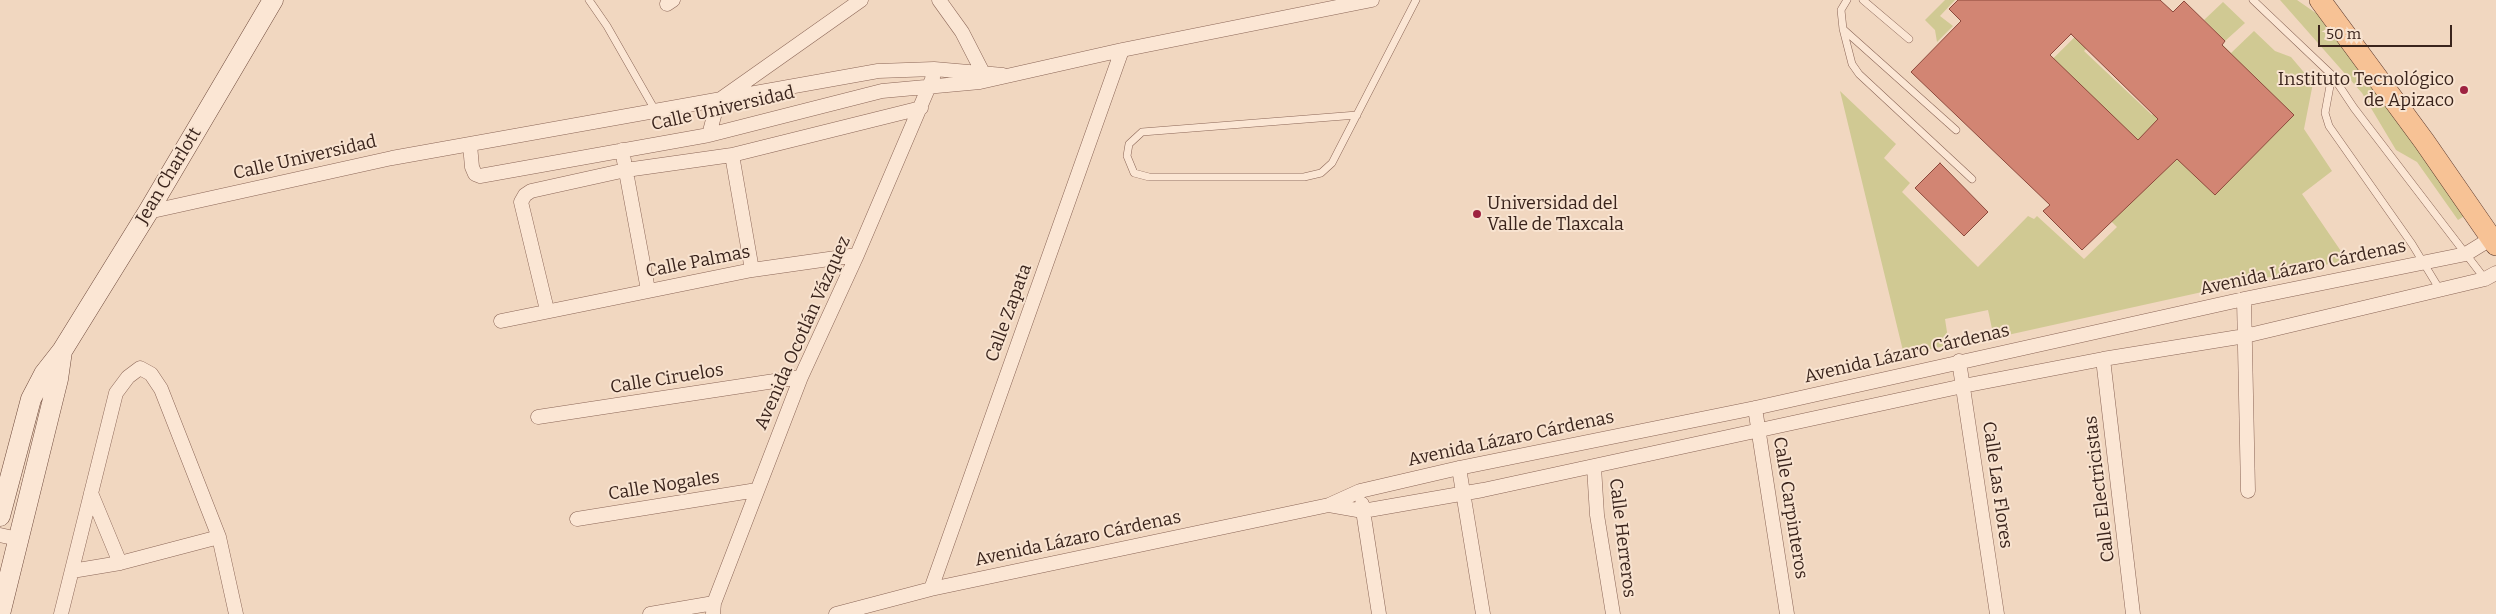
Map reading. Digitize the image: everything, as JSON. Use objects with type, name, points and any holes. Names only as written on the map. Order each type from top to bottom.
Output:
[{"type":"main road","points":[[2320,0],[2424,141],[2494,242]]},
{"type":"street","name":"Jean Charlott","points":[[0,516],[31,399],[44,374],[62,351],[148,212],[273,0]]},
{"type":"street","points":[[709,135],[718,101],[861,0]]},
{"type":"street","points":[[940,0],[962,32],[981,77]]},
{"type":"street","name":"Calle Universidad","points":[[470,145],[472,167],[475,174],[480,176],[709,135],[882,90],[981,77],[1008,76],[1122,50],[1372,0]]},
{"type":"street","name":"Calle Zapata","points":[[931,589],[1122,50]]},
{"type":"street","name":"Calle Universidad","points":[[148,212],[392,158],[878,71],[934,69],[981,77]]},
{"type":"street","name":"Avenida Ocotlán Vázquez","points":[[713,608],[801,378],[931,85],[934,69]]},
{"type":"street","points":[[547,310],[522,202],[525,195],[532,191],[626,170],[732,155],[921,108]]},
{"type":"street","points":[[622,150],[648,290]]},
{"type":"street","points":[[732,155],[752,270]]},
{"type":"street","name":"Avenida Lázaro Cárdenas","points":[[836,614],[931,589],[1329,506],[1360,491],[1459,468],[1755,408],[2244,299],[2466,254],[2494,242]]},
{"type":"street","name":"Calle Palmas","points":[[501,321],[547,310],[752,270],[857,255]]},
{"type":"street","name":"Avenida Lázaro Cárdenas","points":[[1329,506],[1363,511],[1463,494],[1964,386],[2103,359],[2245,336],[2440,290],[2490,276]]},
{"type":"street","points":[[2244,299],[2248,491]]},
{"type":"street","name":"Jean Charlott","points":[[0,614],[9,537],[58,379],[62,351]]},
{"type":"street","name":"Calle Electricistas","points":[[2103,359],[2133,614]]},
{"type":"street","name":"Calle Las Flores","points":[[1959,361],[1997,614]]},
{"type":"street","points":[[61,614],[116,393],[128,377],[140,368],[151,374],[161,388],[219,537],[236,614]]},
{"type":"street","name":"Calle Ciruelos","points":[[538,417],[801,378]]},
{"type":"street","name":"Calle Carpinteros","points":[[1755,408],[1787,614]]},
{"type":"street","name":"Calle Herreros","points":[[1594,466],[1597,515],[1613,614]]},
{"type":"street","points":[[1459,468],[1483,614]]},
{"type":"street","name":"Calle Nogales","points":[[577,519],[757,490]]},
{"type":"street","points":[[1360,491],[1377,614]]},
{"type":"street","points":[[91,493],[120,563]]},
{"type":"street","points":[[72,571],[120,563],[219,537]]},
{"type":"street","points":[[650,614],[713,608]]},
{"type":"lane","points":[[589,0],[607,26],[655,110]]},
{"type":"lane","points":[[1357,115],[1142,132],[1129,144],[1126,156],[1129,166],[1134,173],[1149,178],[1304,177],[1321,173],[1332,163],[1357,115],[1416,0]]},
{"type":"lane","points":[[1847,0],[1841,10],[1843,28],[1852,64],[1859,74],[1972,179]]},
{"type":"lane","points":[[1863,0],[1908,38]]},
{"type":"lane","points":[[2253,0],[2332,75],[2354,108],[2466,254],[2490,276]]},
{"type":"lane","points":[[1843,28],[1956,130]]},
{"type":"lane","points":[[2332,75],[2325,113],[2329,126],[2424,263],[2440,290]]},
{"type":"shaded area","points":[[1945,0],[1955,0],[1940,16],[1953,26],[1937,42],[1935,30],[1925,20]]},
{"type":"shaded area","points":[[2280,0],[2297,0],[2323,18],[2466,215],[2458,220],[2417,162],[2396,150],[2362,93]]},
{"type":"shaded area","points":[[2223,2],[2245,23],[2225,41],[2204,20]]},
{"type":"shaded area","points":[[2101,11],[2113,22],[2084,51],[2152,115],[2222,44],[2231,53],[2254,31],[2275,51],[2291,57],[2313,83],[2304,129],[2332,171],[2302,194],[2347,260],[1994,338],[1988,310],[1945,319],[1949,345],[1904,355],[1840,91],[1896,144],[1884,158],[1910,183],[1902,192],[1978,267],[2028,216],[2034,219],[2037,216],[2084,259],[2117,227],[2009,121],[1977,134]]},
{"type":"building","points":[[1958,0],[2160,0],[2173,12],[2184,1],[2225,41],[2222,45],[2294,115],[2215,195],[2177,159],[2082,250],[2043,211],[2050,205],[1911,72],[1961,21],[1949,9]],"holes":[[[2071,34],[2158,119],[2138,140],[2050,55]]]},
{"type":"building","points":[[1940,163],[1988,212],[1964,236],[1915,188]]},
{"type":"place","name":"Instituto Tecnológico de Apizaco","points":[[2464,90]]},
{"type":"place","name":"Universidad del Valle de Tlaxcala","points":[[1477,214]]}]
